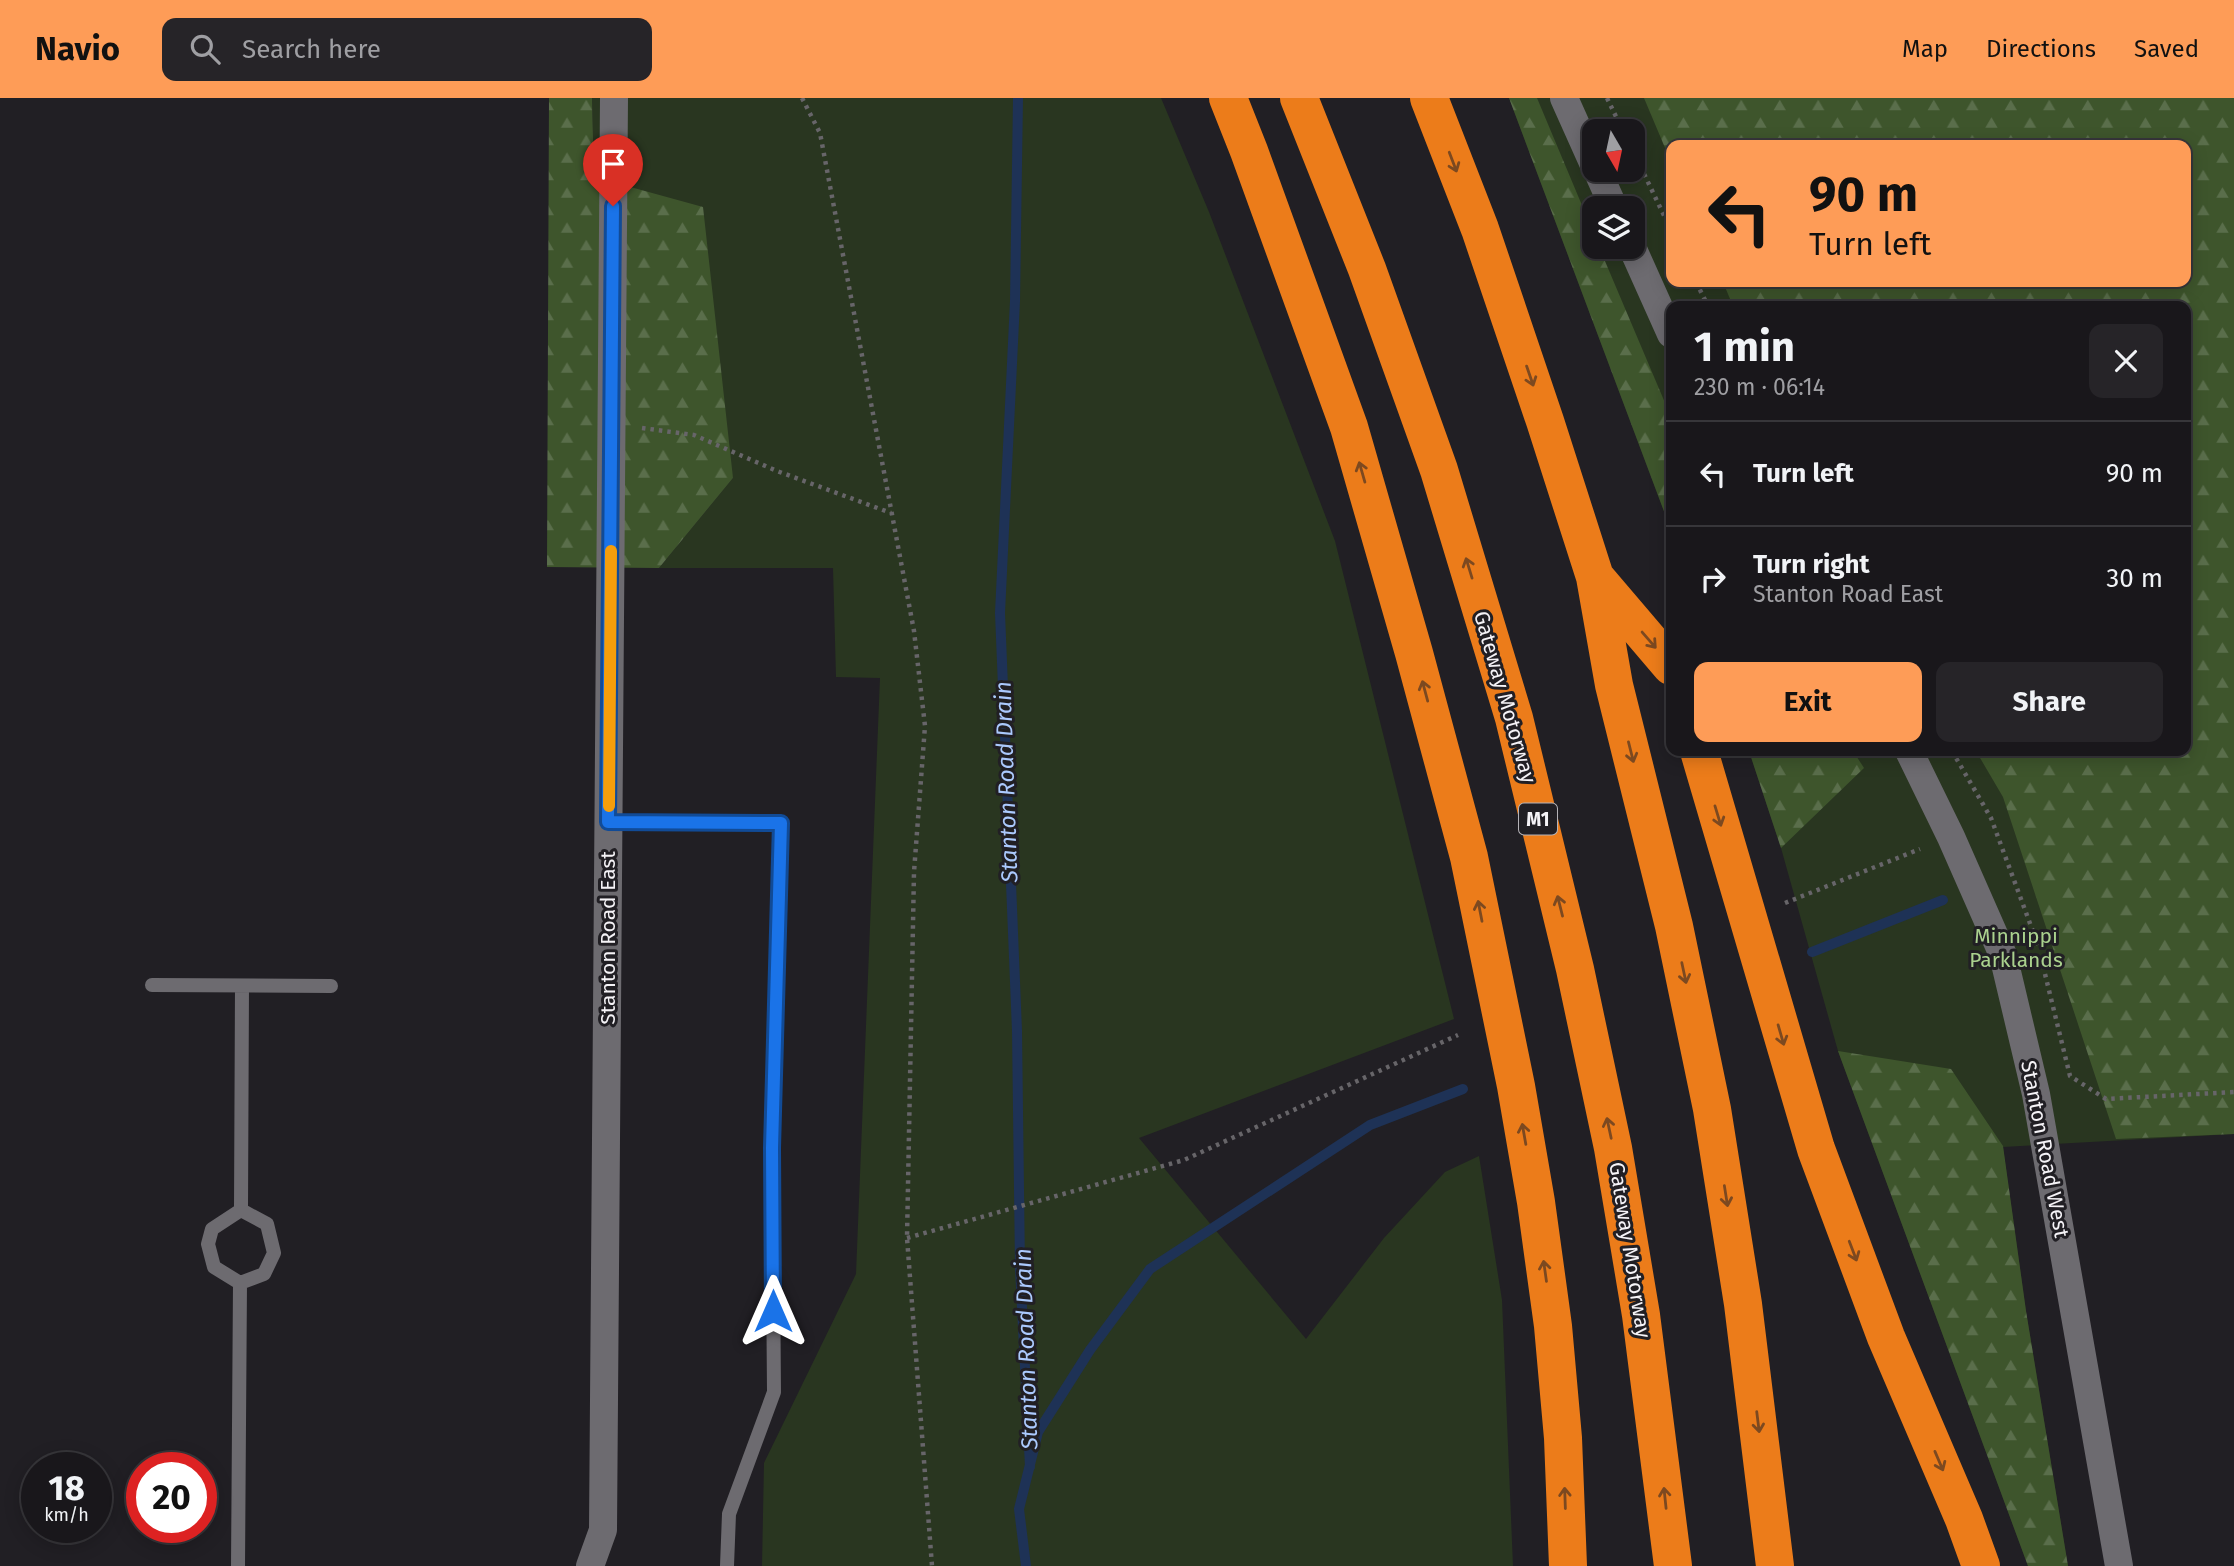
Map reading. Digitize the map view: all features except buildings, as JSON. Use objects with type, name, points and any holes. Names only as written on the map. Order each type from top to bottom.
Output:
[{"type":"highway","points":[[1228,98],[1349,427],[1469,857],[1516,1086],[1553,1326],[1563,1438],[1568,1566]]},
{"type":"highway","name":"Gateway Motorway","points":[[1298,98],[1367,269],[1439,470],[1514,718],[1576,969],[1613,1148],[1641,1315],[1673,1566]]},
{"type":"highway","points":[[1429,98],[1480,229],[1595,577],[1614,685],[1674,926],[1712,1109],[1743,1304],[1775,1566]]},
{"type":"highway","points":[[1595,577],[1666,660]]},
{"type":"highway","points":[[1700,756],[1816,1149],[1886,1337],[1964,1519],[1981,1566]]},
{"type":"street","name":"Stanton Road East","points":[[590,1566],[603,1530],[614,98]]},
{"type":"street","points":[[1564,98],[1582,138]]},
{"type":"street","points":[[1637,259],[1666,323]]},
{"type":"street","name":"Stanton Road West","points":[[1911,756],[1951,836],[2003,955],[2036,1094],[2119,1566]]},
{"type":"lane","points":[[608,822],[781,823],[772,1148],[774,1392],[729,1514],[727,1566]]},
{"type":"lane","points":[[152,985],[331,986]]},
{"type":"lane","points":[[241,1210],[242,986]]},
{"type":"lane","points":[[240,1283],[264,1274],[274,1253],[267,1224],[241,1210]]},
{"type":"lane","points":[[240,1283],[214,1267],[208,1244],[212,1229],[241,1210]]},
{"type":"lane","points":[[238,1566],[240,1283]]},
{"type":"path","points":[[802,98],[820,133],[914,631],[925,726],[914,872],[907,1238],[932,1566]]},
{"type":"path","points":[[1607,98],[1617,119]]},
{"type":"path","points":[[1645,176],[1666,220]]},
{"type":"path","points":[[612,424],[694,435],[777,471],[892,514]]},
{"type":"path","points":[[1955,756],[1991,818],[2038,946]]},
{"type":"path","points":[[1785,903],[1991,818]]},
{"type":"path","points":[[2045,972],[2070,1076],[2106,1099],[2234,1092]]},
{"type":"path","points":[[907,1238],[1184,1160],[1458,1035]]},
{"type":"green space","points":[[549,98],[592,98],[594,177],[703,207],[733,478],[659,568],[547,567]]},
{"type":"green space","points":[[592,98],[1161,98],[1209,212],[1335,541],[1454,1019],[1139,1138],[1306,1339],[1384,1238],[1445,1172],[1479,1156],[1502,1300],[1513,1566],[762,1566],[764,1463],[856,1274],[880,678],[836,677],[833,568],[659,568],[733,478],[594,177]]},
{"type":"green space","name":"Minnippi Parklands","points":[[1509,98],[2234,98],[2234,1134],[2003,1147],[2026,1311],[2068,1566],[2028,1566],[1838,1051],[1781,848],[1751,756],[2191,756],[2191,301],[1666,301],[1666,517]]},
{"type":"green space","points":[[1509,98],[1537,98],[1582,205],[1582,259],[1604,259],[1666,405],[1666,517]]},
{"type":"green space","points":[[1644,98],[2234,98],[2234,1134],[2116,1139],[2003,797],[1979,756],[2191,756],[2191,301],[1731,301],[1725,287],[2191,287],[2191,140],[1666,140],[1666,150]]},
{"type":"green space","points":[[1751,756],[1856,756],[1864,768],[1781,848]]},
{"type":"green space","points":[[1838,1051],[1951,1069],[2003,1146],[2026,1311],[2068,1566],[2028,1566]]},
{"type":"waterway","name":"Stanton Road Drain","points":[[1018,98],[1015,301],[1000,613],[1017,1031],[1020,1268],[1030,1467]]},
{"type":"waterway","points":[[1812,952],[1943,900]]},
{"type":"waterway","name":"Stanton Road Drain","points":[[1026,1566],[1019,1509],[1038,1432],[1090,1350],[1150,1269],[1370,1125],[1463,1089]]},
{"type":"slow traffic","points":[[609,806],[611,551]]},
{"type":"route","points":[[613,206],[608,822],[781,823],[772,1148],[773,1311]]}]
